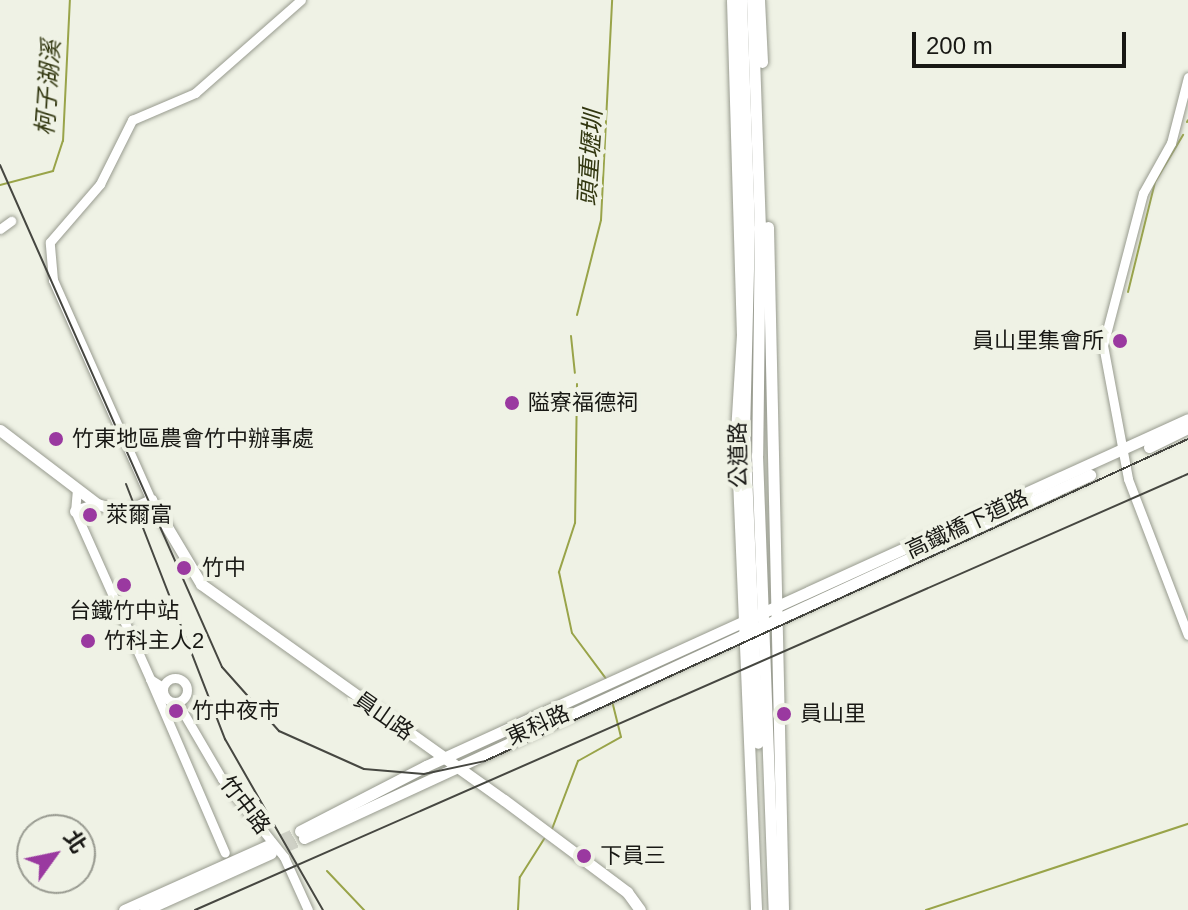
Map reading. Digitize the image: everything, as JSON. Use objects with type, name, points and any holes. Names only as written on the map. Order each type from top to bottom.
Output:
[{"type":"street","points":[[0,430],[97,504],[125,512],[151,500],[53,280],[50,242],[100,184],[132,120],[195,93],[301,0]]},
{"type":"street","name":"公道路","points":[[732,0],[750,628],[763,910]]},
{"type":"street","name":"公道路","points":[[741,0],[750,628]]},
{"type":"street","name":"公道路","points":[[752,0],[761,239],[757,455],[772,619]]},
{"type":"street","name":"公道路","points":[[759,0],[772,619],[783,910]]},
{"type":"street","points":[[1188,77],[1171,143],[1143,193],[1104,329],[1124,454],[1163,584],[1188,635]]},
{"type":"street","points":[[0,229],[11,221]]},
{"type":"street","name":"高鐵橋下道路","points":[[1124,454],[1188,419]]},
{"type":"street","name":"高鐵橋下道路","points":[[772,619],[1124,454],[1188,428]]},
{"type":"street","points":[[77,489],[75,511],[225,853]]},
{"type":"street","name":"員山路","points":[[151,500],[201,584],[627,892],[640,910]]},
{"type":"street","points":[[75,511],[97,504]]},
{"type":"street","name":"東科路","points":[[302,834],[448,761],[638,675],[772,619]]},
{"type":"street","name":"公道路","points":[[774,674],[774,910]]},
{"type":"street","points":[[150,679],[163,687],[165,698],[177,702],[187,692],[183,681],[172,678],[163,687]]},
{"type":"street","name":"公道路","points":[[753,683],[756,910]]},
{"type":"street","name":"竹中路","points":[[177,702],[222,779],[288,863],[308,910]]},
{"type":"street","points":[[124,910],[269,849],[145,910]]},
{"type":"waterway","name":"柯子湖溪","points":[[0,185],[53,171],[63,141],[70,0]]},
{"type":"waterway","name":"頭重壢圳","points":[[577,315],[601,220],[612,0]]},
{"type":"waterway","points":[[1128,292],[1155,182],[1183,135]]},
{"type":"waterway","name":"頭重壢圳","points":[[571,336],[575,373]]},
{"type":"waterway","name":"頭重壢圳","points":[[577,384],[575,523],[559,572],[572,633],[607,680]]},
{"type":"waterway","name":"頭重壢圳","points":[[552,829],[578,761],[621,737],[612,702]]},
{"type":"waterway","points":[[926,910],[1188,824]]},
{"type":"waterway","name":"頭重壢圳","points":[[518,910],[520,877],[544,839]]},
{"type":"waterway","name":"頭重壢圳","points":[[327,871],[364,910]]},
{"type":"tunnel","points":[[267,846],[300,831]]},
{"type":"tunnel","points":[[271,853],[304,838]]},
{"type":"railway","points":[[0,165],[222,667],[279,731],[364,769],[424,774],[485,761],[1188,439]]},
{"type":"railway","points":[[195,910],[1188,474]]},
{"type":"railway","points":[[126,484],[225,739],[323,910]]},
{"type":"place","name":"員山里集會所","points":[[1120,341]]},
{"type":"place","name":"隘寮福德祠","points":[[512,403]]},
{"type":"place","name":"竹東地區農會竹中辦事處","points":[[56,439]]},
{"type":"place","name":"萊爾富","points":[[90,515]]},
{"type":"place","name":"竹中","points":[[184,568]]},
{"type":"place","name":"台鐵竹中站","points":[[124,585]]},
{"type":"place","name":"竹科主人2","points":[[88,641]]},
{"type":"place","name":"竹中夜市","points":[[176,711]]},
{"type":"place","name":"員山里","points":[[784,714]]},
{"type":"place","name":"下員三","points":[[584,856]]}]
